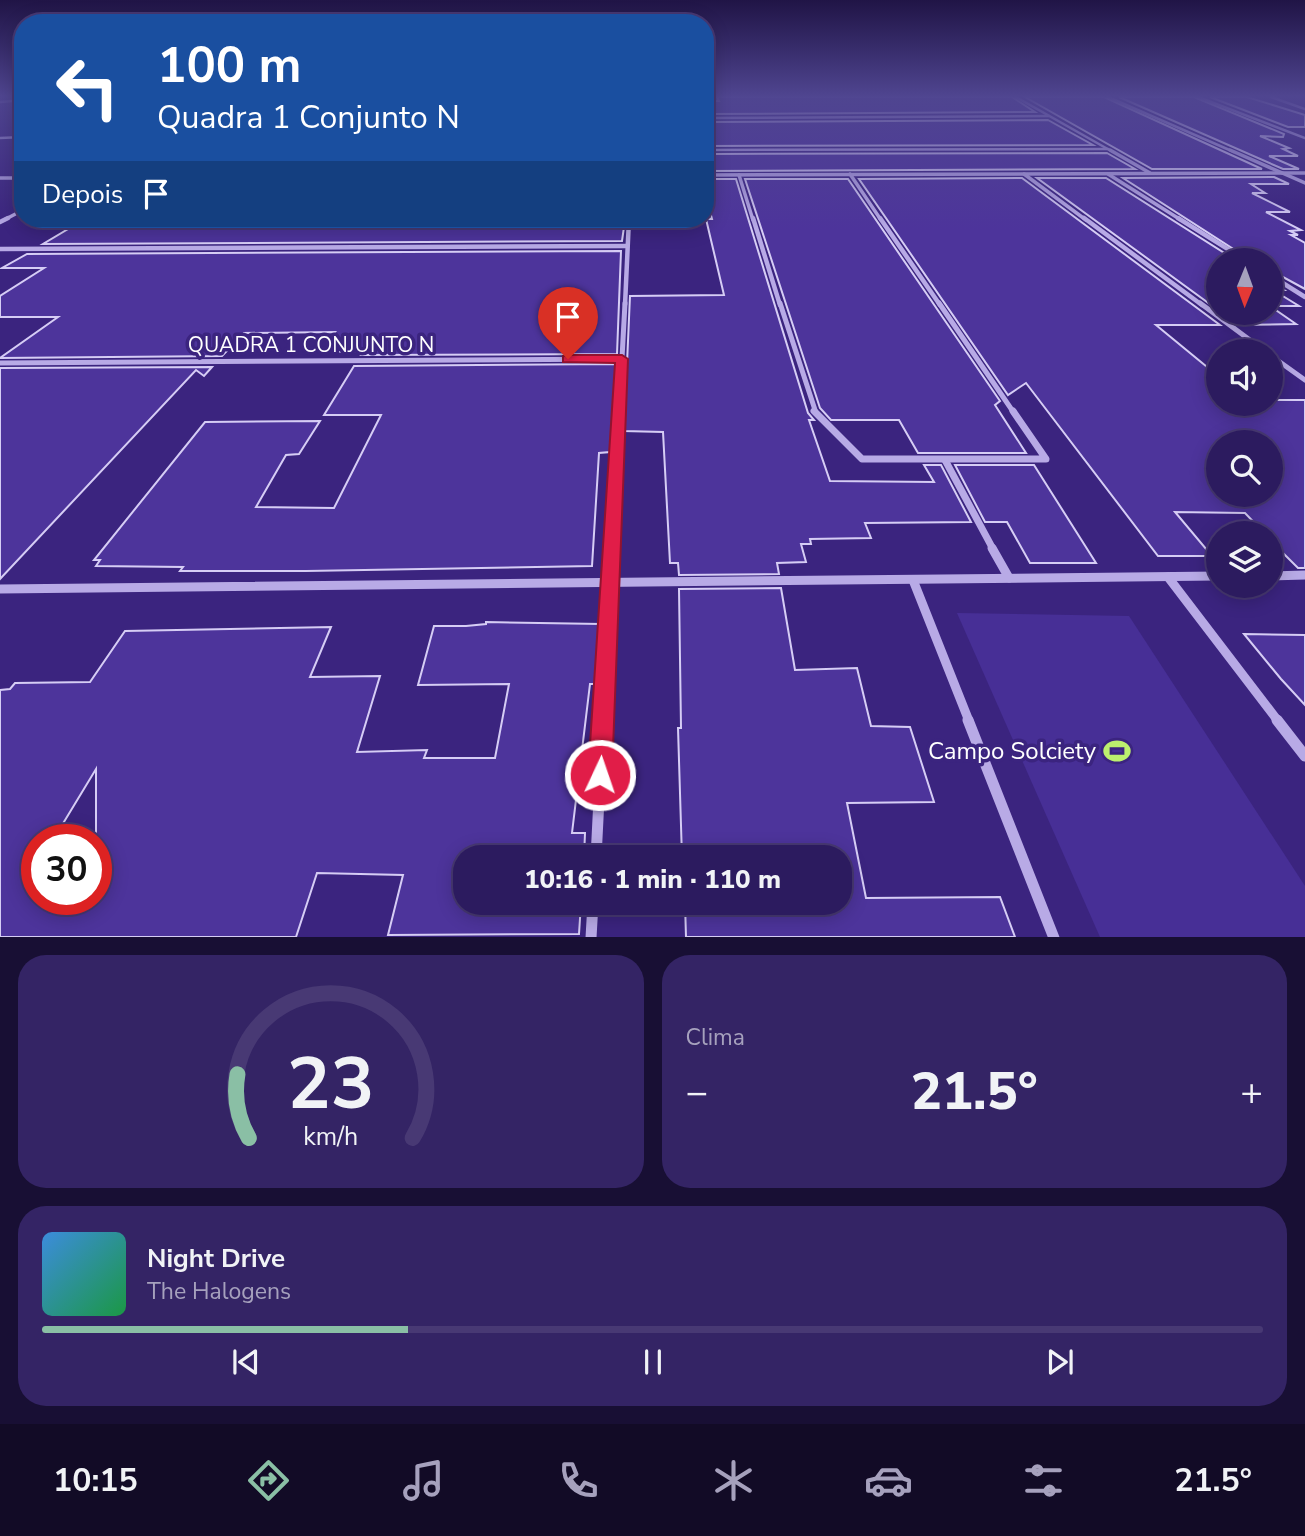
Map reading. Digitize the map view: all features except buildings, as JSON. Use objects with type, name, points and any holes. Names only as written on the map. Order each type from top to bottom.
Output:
[{"type":"street","points":[[1093,141],[1150,173]]},
{"type":"street","points":[[1208,141],[1305,183]]},
{"type":"street","points":[[714,150],[1108,149]]},
{"type":"street","points":[[1107,173],[1226,248]]},
{"type":"street","points":[[714,175],[1305,173]]},
{"type":"street","points":[[739,175],[814,411],[862,459],[1046,458],[850,174]]},
{"type":"street","points":[[1023,174],[1248,339]]},
{"type":"street","points":[[597,845],[629,228]]},
{"type":"street","points":[[0,249],[628,246]]},
{"type":"street","points":[[1283,283],[1305,297]]},
{"type":"street","name":"QUADRA 1 CONJUNTO N","points":[[0,363],[622,359]]},
{"type":"street","points":[[1283,364],[1305,380]]},
{"type":"street","points":[[945,460],[1009,579]]},
{"type":"street","points":[[1283,576],[1305,575]]},
{"type":"street","points":[[0,589],[1206,576]]},
{"type":"street","points":[[1168,577],[1305,756]]},
{"type":"street","points":[[913,580],[1054,937]]},
{"type":"street","points":[[591,937],[592,915]]},
{"type":"shaded area","name":"Campo Solciety","points":[[957,613],[1129,616],[1305,886],[1305,937],[1100,937]]},
{"type":"place","name":"Campo Solciety","points":[[1117,751]]},
{"type":"route","points":[[568,359],[622,359],[600,775]]}]
